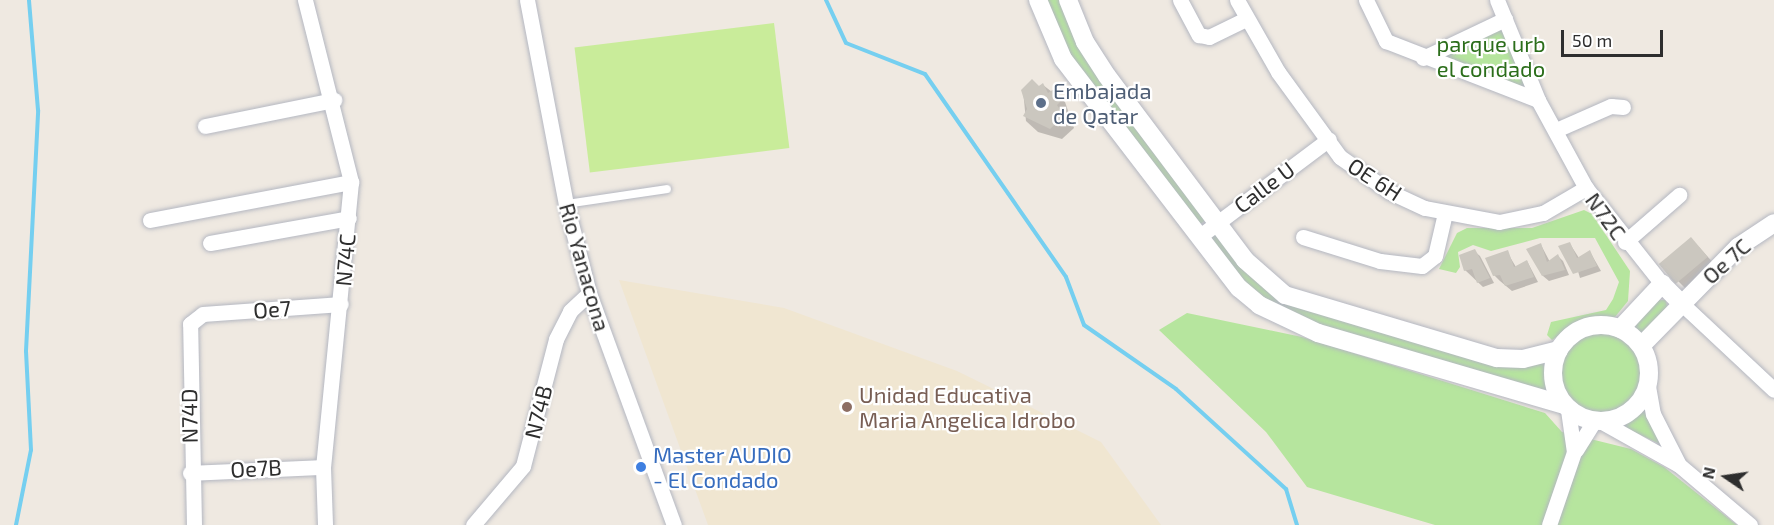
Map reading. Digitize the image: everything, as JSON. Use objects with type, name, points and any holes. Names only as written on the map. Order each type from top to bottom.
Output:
[{"type":"street","name":"N74C","points":[[305,0],[334,100],[351,182],[341,304],[323,467],[325,525]]},
{"type":"street","name":"Rio Yanacona","points":[[527,0],[566,204],[589,294],[674,525]]},
{"type":"street","points":[[1030,0],[1040,9],[1063,59],[1239,288],[1283,319],[1567,407],[1679,465],[1750,525]]},
{"type":"street","points":[[1068,0],[1085,42],[1107,76],[1218,222],[1265,279],[1313,306],[1497,358],[1523,359],[1559,350],[1579,330],[1620,329],[1641,346],[1649,365],[1648,386],[1653,414],[1679,465]]},
{"type":"street","points":[[1180,0],[1199,35],[1209,37],[1246,19]]},
{"type":"street","name":"OE 6H","points":[[1237,0],[1246,19],[1329,139],[1359,174],[1445,213],[1476,221],[1518,219],[1543,213],[1586,188]]},
{"type":"street","points":[[1366,0],[1386,41],[1423,58],[1538,100]]},
{"type":"street","name":"N72C","points":[[1497,0],[1538,100],[1586,188],[1625,242],[1662,284],[1774,390]]},
{"type":"street","points":[[1423,58],[1505,19]]},
{"type":"street","points":[[205,126],[334,100]]},
{"type":"street","points":[[1556,130],[1611,106],[1623,107]]},
{"type":"street","name":"Calle U","points":[[1200,236],[1329,139]]},
{"type":"street","points":[[150,220],[351,182]]},
{"type":"street","points":[[1625,242],[1679,195]]},
{"type":"street","points":[[1303,237],[1380,261],[1422,266],[1435,256],[1445,213]]},
{"type":"street","points":[[210,243],[349,218]]},
{"type":"street","name":"Oe 7C","points":[[1641,346],[1738,247],[1774,223]]},
{"type":"street","points":[[1620,329],[1662,284]]},
{"type":"street","name":"N74B","points":[[473,525],[523,466],[556,339],[570,311],[589,294]]},
{"type":"street","name":"Oe7","points":[[203,314],[341,304]]},
{"type":"street","name":"N74D","points":[[194,525],[190,473],[188,334],[194,318],[203,314]]},
{"type":"street","points":[[1559,350],[1553,381],[1567,407],[1574,452]]},
{"type":"street","points":[[1549,525],[1574,452],[1598,422],[1633,410],[1648,386]]},
{"type":"street","name":"Oe7B","points":[[190,473],[323,467]]},
{"type":"lane","points":[[566,204],[667,189]]},
{"type":"shaded area","name":"Unidad Educativa Maria Angelica Idrobo","points":[[619,280],[784,308],[957,371],[1101,442],[1161,525],[708,525]]},
{"type":"green space","points":[[1044,0],[1061,0],[1208,218],[1198,226],[1062,46]]},
{"type":"green space","name":"parque urb el condado","points":[[1505,19],[1538,100],[1423,58]]},
{"type":"green space","points":[[774,23],[789,148],[590,173],[574,47]]},
{"type":"green space","points":[[1584,210],[1592,214],[1630,271],[1628,301],[1615,317],[1581,321],[1552,340],[1547,335],[1551,322],[1606,310],[1613,299],[1619,282],[1595,238],[1540,238],[1491,251],[1473,245],[1458,252],[1460,267],[1456,273],[1439,269],[1457,233],[1467,228],[1532,228]]},
{"type":"green space","points":[[1216,230],[1310,311],[1549,360],[1555,399],[1285,316],[1242,284],[1206,237]]},
{"type":"green space","points":[[1658,300],[1666,300],[1667,307],[1640,335],[1630,328]]},
{"type":"green space","points":[[1187,313],[1302,337],[1545,413],[1562,432],[1631,449],[1664,467],[1737,525],[1435,525],[1307,487],[1266,432],[1159,330]]},
{"type":"green space","points":[[1601,330],[1617,333],[1631,342],[1640,356],[1643,372],[1640,388],[1631,402],[1617,411],[1601,414],[1585,411],[1571,402],[1562,388],[1559,372],[1562,356],[1571,342],[1585,333]]},
{"type":"green space","points":[[1645,403],[1662,445],[1617,424],[1630,420]]},
{"type":"building","name":"Embajada de Qatar","points":[[1032,79],[1039,86],[1043,83],[1048,93],[1054,89],[1060,102],[1057,105],[1064,116],[1050,129],[1023,116],[1027,109],[1021,90]]},
{"type":"building","points":[[1691,237],[1708,257],[1676,284],[1659,264]]},
{"type":"building","points":[[1570,242],[1577,258],[1590,250],[1597,266],[1573,274],[1558,246]]},
{"type":"building","points":[[1541,243],[1547,262],[1558,254],[1565,270],[1542,276],[1526,249]]},
{"type":"building","points":[[1475,249],[1490,278],[1477,283],[1472,269],[1464,271],[1459,255]]},
{"type":"building","points":[[1508,250],[1514,267],[1527,260],[1534,277],[1505,286],[1500,275],[1493,276],[1485,258]]},
{"type":"waterway","points":[[16,525],[31,450],[26,351],[38,110],[29,0]]},
{"type":"waterway","points":[[826,0],[846,43],[925,74],[1066,277],[1084,325],[1176,389],[1286,489],[1297,525]]},
{"type":"place","name":"Embajada de Qatar","points":[[1041,103]]},
{"type":"place","name":"Unidad Educativa Maria Angelica Idrobo","points":[[847,407]]},
{"type":"place","name":"Master AUDIO - El Condado","points":[[641,467]]}]
